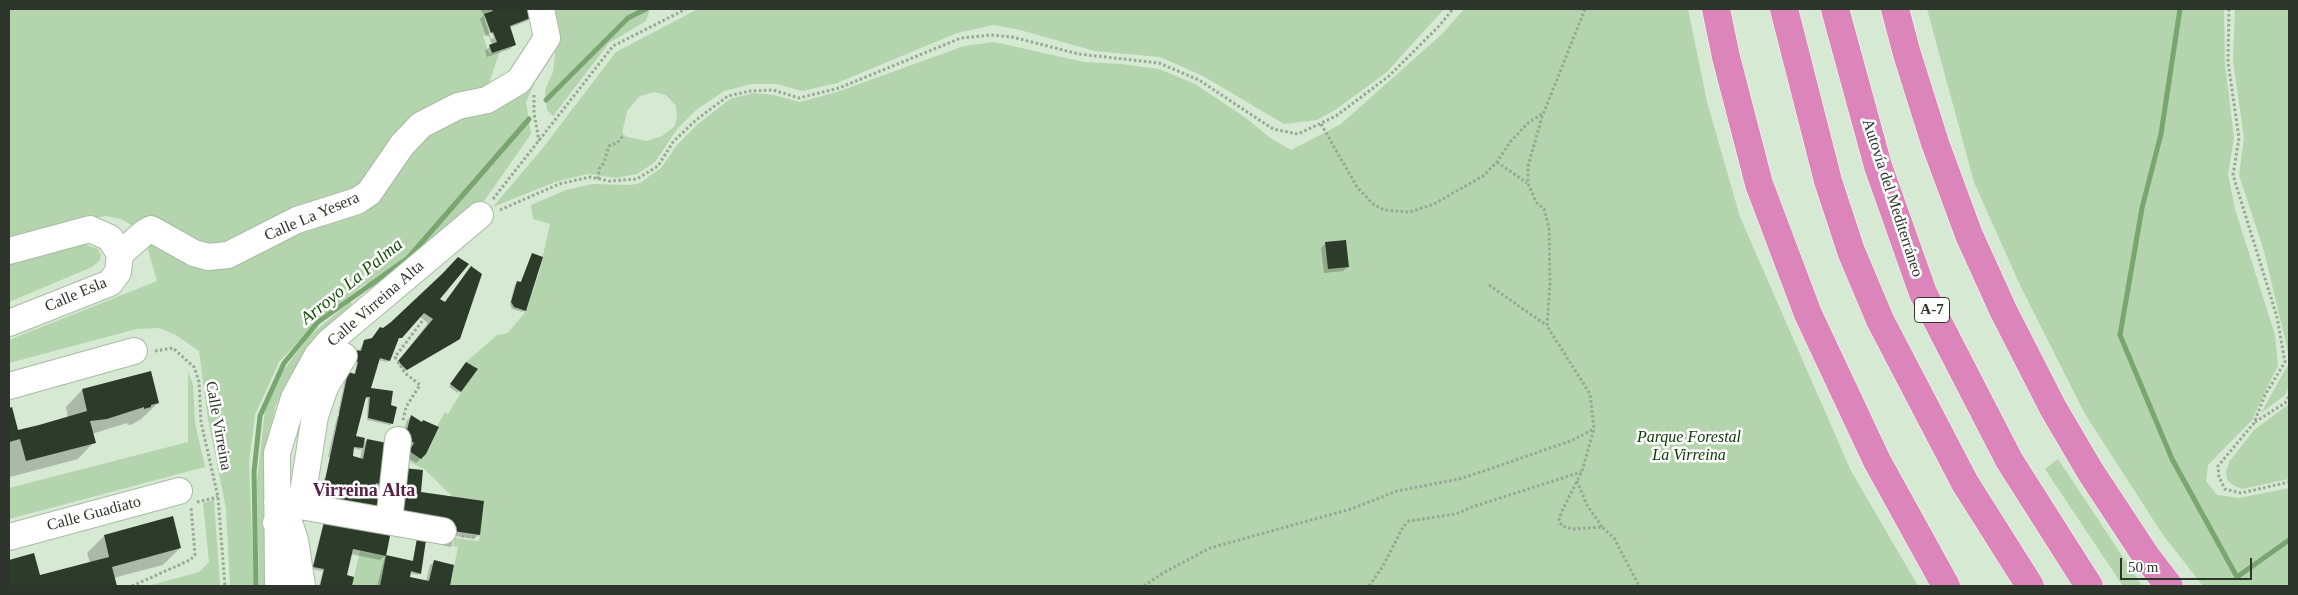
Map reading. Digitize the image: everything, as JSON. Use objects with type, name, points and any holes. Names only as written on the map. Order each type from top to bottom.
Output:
[{"type":"highway","points":[[1716,9],[1726,57],[1759,184],[1808,314],[1877,461],[1946,586]]},
{"type":"highway","points":[[1784,9],[1828,181],[1851,251],[1880,320],[1965,483],[2030,586]]},
{"type":"highway","name":"Autovía del Mediterráneo","points":[[1835,9],[1878,166],[1923,293],[2009,460],[2089,586]]},
{"type":"highway","points":[[1895,9],[1935,143],[1969,235],[2002,310],[2053,408],[2090,471],[2146,556],[2169,586]]},
{"type":"street","name":"Calle La Yesera","points":[[120,254],[144,232],[151,229],[194,253],[208,257],[228,255],[297,220],[357,201],[368,193],[402,145],[421,125],[458,106],[487,100],[519,81],[547,38],[541,9]]},
{"type":"street","name":"Calle Virreina Alta","points":[[278,586],[284,510],[277,453],[294,398],[317,356],[330,342],[480,215]]},
{"type":"street","points":[[9,251],[90,229],[110,238],[120,254]]},
{"type":"street","name":"Calle Esla","points":[[9,323],[110,282],[118,272],[120,254]]},
{"type":"street","points":[[9,386],[134,351]]},
{"type":"street","points":[[302,586],[295,540],[284,510],[308,455],[315,416],[325,387],[344,356]]},
{"type":"street","points":[[389,521],[398,440]]},
{"type":"street","points":[[277,453],[308,455]]},
{"type":"street","name":"Calle Guadiato","points":[[9,537],[185,497]]},
{"type":"street","points":[[284,510],[389,521],[443,531]]},
{"type":"path","points":[[480,215],[613,46],[686,9]]},
{"type":"path","points":[[480,215],[496,212],[559,184],[590,177],[621,181],[637,179],[658,166],[673,142],[696,120],[728,96],[750,90],[773,90],[799,98],[839,88],[961,38],[991,35],[1012,37],[1079,54],[1159,63],[1199,80],[1273,129],[1298,134],[1336,116],[1389,76],[1453,9]]},
{"type":"path","points":[[1547,326],[1550,283],[1549,228],[1544,209],[1536,202],[1528,183],[1528,166],[1544,113],[1586,9]]},
{"type":"path","points":[[2229,9],[2228,62],[2239,138],[2233,175],[2278,318],[2285,362],[2266,395],[2254,423],[2218,466],[2219,477],[2224,489],[2241,493],[2289,482]]},
{"type":"path","points":[[1321,124],[1357,188],[1373,204],[1384,210],[1410,212],[1434,204],[1483,176],[1497,162],[1510,142],[1528,123],[1544,113]]},
{"type":"path","points":[[598,179],[599,169],[604,163],[609,146],[617,143],[623,136]]},
{"type":"path","points":[[1497,162],[1528,183]]},
{"type":"path","points":[[1489,285],[1547,326],[1590,394],[1594,429],[1582,471],[1559,520],[1562,526],[1573,530],[1602,527]]},
{"type":"path","points":[[398,440],[406,407],[420,385],[405,373],[395,357],[424,320]]},
{"type":"path","name":"Calle Virreina","points":[[134,351],[148,352],[173,348],[194,367],[200,382],[201,422],[218,497],[225,586]]},
{"type":"path","points":[[2254,423],[2285,403],[2289,396]]},
{"type":"path","points":[[1144,586],[1163,573],[1210,548],[1351,509],[1397,491],[1459,479],[1573,440],[1594,429]]},
{"type":"path","points":[[1371,586],[1403,527],[1409,521],[1456,514],[1582,471]]},
{"type":"path","points":[[1577,481],[1587,505],[1602,527],[1614,538],[1639,586]]},
{"type":"path","points":[[132,586],[190,560],[195,555],[185,497]]},
{"type":"green space","points":[[9,9],[491,9],[493,11],[484,14],[491,33],[483,36],[489,54],[500,51],[485,95],[453,102],[361,191],[210,251],[145,223],[133,226],[121,219],[106,216],[9,239]]},
{"type":"green space","points":[[547,9],[650,9],[646,21],[609,43],[553,116],[547,110],[545,90],[553,72],[557,38]]},
{"type":"green space","points":[[698,9],[1444,9],[1387,72],[1335,110],[1317,120],[1284,124],[1203,76],[1160,57],[1095,51],[1020,30],[994,25],[957,33],[837,83],[802,91],[777,84],[752,84],[724,91],[696,110],[677,129],[655,162],[637,174],[615,178],[588,174],[555,182],[493,207],[542,149],[616,52]],"holes":[[[654,92],[666,95],[676,106],[677,117],[675,126],[662,136],[647,141],[627,137],[622,133],[627,111],[640,96]]]},
{"type":"green space","name":"Parque Forestal La Virreina","points":[[1464,9],[1688,9],[1707,102],[1740,217],[1851,471],[1918,586],[450,586],[458,547],[453,546],[455,538],[479,541],[484,501],[453,497],[424,469],[404,459],[409,451],[421,459],[426,454],[439,428],[437,426],[445,412],[448,414],[461,392],[478,370],[466,362],[497,335],[508,333],[526,311],[539,273],[550,224],[533,219],[531,205],[566,190],[592,184],[631,185],[640,183],[661,168],[677,145],[698,124],[730,99],[753,93],[774,95],[800,102],[840,91],[964,46],[994,42],[1084,62],[1159,69],[1195,84],[1246,118],[1269,137],[1291,150],[1341,124],[1443,33]]},
{"type":"green space","points":[[1927,9],[2224,9],[2225,64],[2234,138],[2228,174],[2235,209],[2275,335],[2278,365],[2252,420],[2208,465],[2206,481],[2217,495],[2239,498],[2289,488],[2289,586],[2203,586],[2163,535],[2085,414],[2020,285],[1974,182]]},
{"type":"green space","points":[[2235,9],[2289,9],[2289,356],[2264,251],[2239,175],[2244,138],[2233,61]]},
{"type":"green space","points":[[545,60],[526,102],[531,134],[475,214],[373,289],[365,284],[321,318],[279,362],[255,415],[249,463],[254,586],[230,586],[226,508],[208,419],[199,351],[176,335],[159,328],[137,329],[9,363],[9,340],[157,281],[144,236],[184,257],[329,217],[408,147]]},
{"type":"green space","points":[[84,244],[98,249],[101,255],[100,260],[92,267],[9,302],[9,262]]},
{"type":"green space","points":[[350,302],[352,304],[334,328],[316,338],[290,376],[276,405],[267,440],[267,585],[259,586],[257,481],[265,409],[282,372],[310,335]]},
{"type":"green space","points":[[2289,363],[2289,388],[2285,395],[2261,413]]},
{"type":"green space","points":[[188,371],[193,385],[195,423],[205,467],[9,519],[9,488],[188,442]]},
{"type":"green space","points":[[2289,404],[2289,479],[2242,489],[2233,485],[2227,480],[2226,472],[2229,462],[2254,430]]},
{"type":"green space","points":[[2058,459],[2142,586],[2123,586],[2045,469]]},
{"type":"green space","points":[[214,500],[220,585],[148,586],[199,572],[209,562],[203,503]]},
{"type":"green space","points":[[360,551],[386,556],[380,586],[352,586]]},
{"type":"building","points":[[491,9],[531,9],[533,17],[510,26],[516,45],[492,53],[489,45],[497,42],[493,32],[491,33],[484,14],[493,11]]},
{"type":"building","points":[[1346,240],[1349,267],[1328,269],[1325,242]]},
{"type":"building","points":[[532,253],[543,257],[526,311],[514,307],[511,302],[517,281],[521,282]]},
{"type":"building","points":[[458,257],[469,264],[440,299],[445,302],[471,266],[482,274],[460,339],[407,370],[398,361],[433,319],[424,313],[402,338],[399,338],[390,361],[380,358],[371,388],[393,391],[391,405],[397,407],[393,424],[368,418],[370,397],[366,397],[356,436],[365,438],[363,448],[354,447],[353,456],[363,459],[367,439],[392,444],[387,486],[376,483],[375,489],[386,491],[383,511],[321,499],[348,372],[355,374],[358,362],[353,360],[356,350],[361,351],[364,340],[372,338],[380,327],[383,328],[391,322]]},
{"type":"building","points":[[466,362],[478,369],[461,392],[450,384]]},
{"type":"building","points":[[151,371],[159,403],[107,419],[90,421],[96,443],[26,461],[20,439],[9,442],[9,408],[12,407],[18,430],[39,425],[87,411],[82,389]]},
{"type":"building","points":[[411,415],[422,422],[423,420],[439,427],[426,454],[421,459],[409,451],[414,443],[405,437]]},
{"type":"building","points":[[403,468],[423,470],[421,492],[484,501],[480,535],[453,531],[399,516]]},
{"type":"building","points":[[173,516],[181,548],[112,567],[117,586],[9,586],[9,560],[34,553],[40,575],[109,557],[104,535]]},
{"type":"building","points":[[325,518],[391,531],[386,556],[353,549],[347,575],[354,577],[352,586],[320,586],[324,569],[313,567]]},
{"type":"building","points":[[417,538],[426,540],[421,574],[411,571],[410,577],[429,581],[434,560],[454,565],[450,586],[380,586],[386,555],[413,561]]},
{"type":"waterway","name":"Arroyo La Palma","points":[[546,100],[628,18],[646,9]]},
{"type":"waterway","points":[[2180,9],[2161,134],[2142,208],[2120,335],[2172,459],[2237,577],[2289,540]]},
{"type":"waterway","name":"Arroyo La Palma","points":[[256,586],[254,472],[260,416],[284,363],[318,322],[408,258],[529,119]]},
{"type":"district","name":"Virreina Alta","points":[[364,491]]}]
